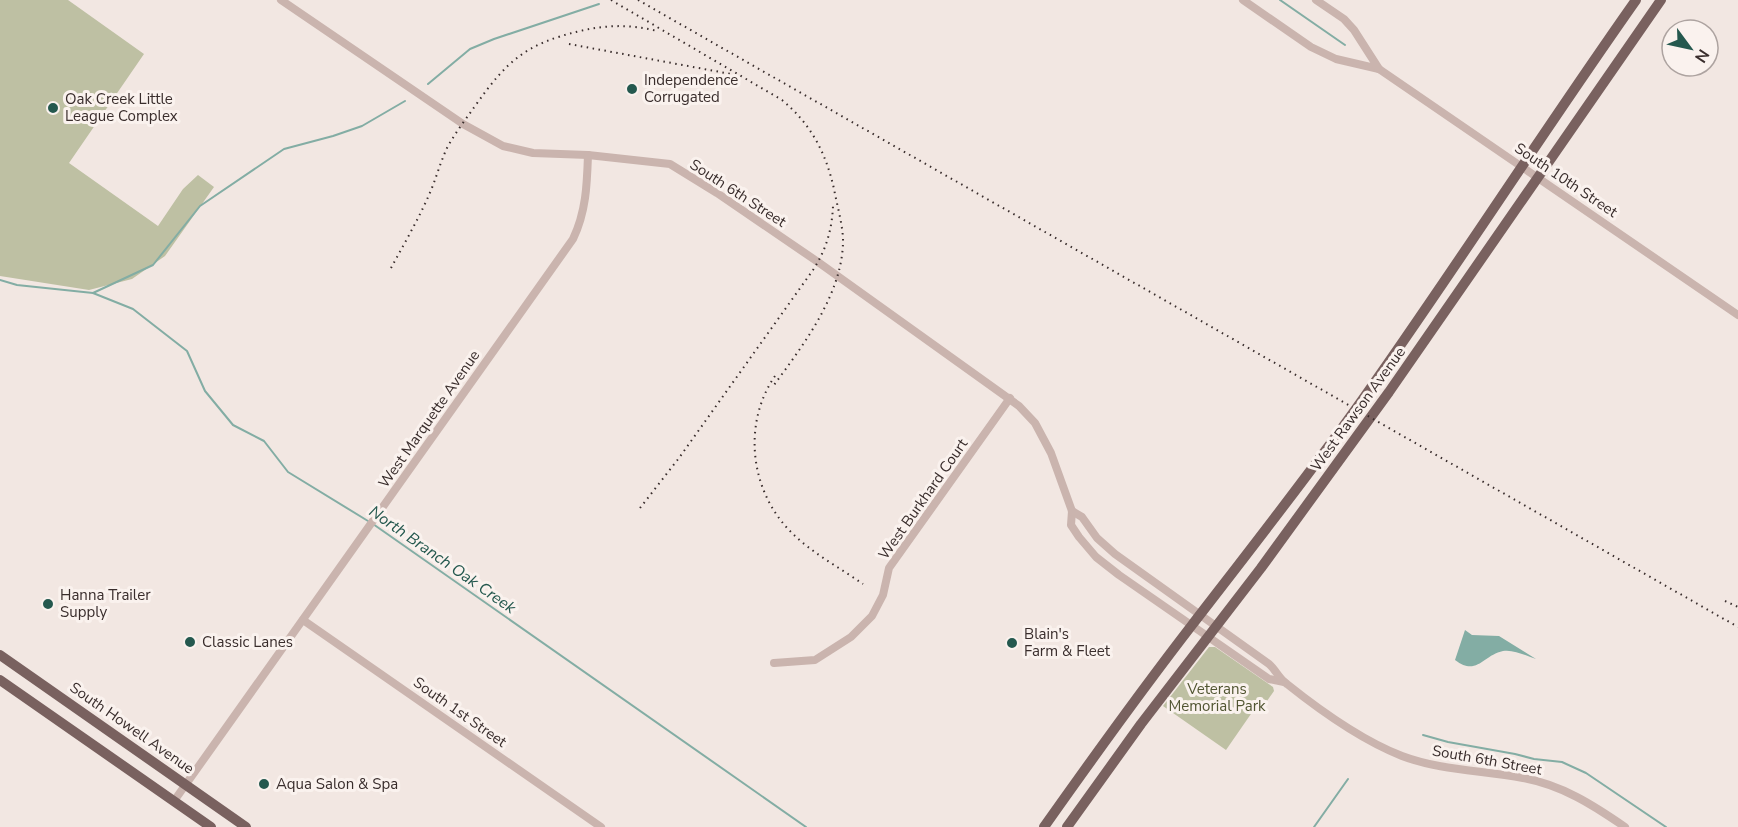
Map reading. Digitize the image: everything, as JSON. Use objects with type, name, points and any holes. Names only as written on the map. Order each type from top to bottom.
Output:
[{"type":"main road","name":"West Rawson Avenue","points":[[1044,827],[1125,714],[1357,407],[1419,320],[1521,166],[1636,0]]},
{"type":"main road","name":"West Rawson Avenue","points":[[1067,827],[1141,724],[1286,535],[1389,392],[1656,2]]},
{"type":"main road","points":[[1600,51],[1616,62]]},
{"type":"main road","name":"South Howell Avenue","points":[[0,655],[246,827]]},
{"type":"main road","points":[[0,680],[210,827]]},
{"type":"street","name":"South 6th Street","points":[[281,0],[463,124],[503,146],[533,153],[588,155],[669,164],[717,193],[1010,398],[1027,414],[1041,433],[1051,453],[1072,511],[1071,525],[1096,556],[1119,575],[1269,679],[1284,682]]},
{"type":"street","name":"South 10th Street","points":[[1243,0],[1311,47],[1336,59],[1378,69],[1738,315]]},
{"type":"street","name":"South 10th Street","points":[[1316,0],[1344,19],[1354,30],[1378,69]]},
{"type":"street","name":"West Marquette Avenue","points":[[174,801],[573,239],[582,218],[585,202],[588,155]]},
{"type":"street","name":"West Burkhard Court","points":[[774,663],[815,660],[852,637],[872,616],[883,595],[889,568],[1010,398]]},
{"type":"street","name":"South 6th Street","points":[[1072,511],[1082,517],[1097,538],[1115,554],[1275,669],[1284,682],[1347,727],[1391,751],[1432,765],[1524,778],[1555,787],[1581,799],[1625,827]]},
{"type":"street","name":"South 1st Street","points":[[303,620],[601,827]]},
{"type":"green space","name":"Oak Creek Little League Complex","points":[[0,0],[68,0],[144,54],[69,163],[158,226],[183,189],[198,175],[214,187],[165,256],[132,279],[89,290],[0,276]]},
{"type":"green space","name":"Veterans Memorial Park","points":[[1209,647],[1215,647],[1273,687],[1274,691],[1267,701],[1262,698],[1226,750],[1163,706]]},
{"type":"water","points":[[1465,630],[1472,635],[1499,636],[1536,659],[1520,653],[1503,651],[1475,666],[1463,665],[1455,660]]},
{"type":"waterway","name":"North Branch Oak Creek","points":[[1280,0],[1345,45]]},
{"type":"waterway","name":"North Branch Oak Creek","points":[[428,84],[470,49],[599,4]]},
{"type":"waterway","name":"North Branch Oak Creek","points":[[93,293],[153,265],[200,206],[284,149],[362,126],[405,101]]},
{"type":"waterway","name":"North Branch Oak Creek","points":[[0,280],[17,285],[93,293],[133,309],[187,351],[205,391],[233,425],[264,441],[288,472],[368,521]]},
{"type":"waterway","name":"North Branch Oak Creek","points":[[373,524],[806,827]]},
{"type":"waterway","name":"North Branch Oak Creek","points":[[1423,735],[1534,759],[1562,762],[1586,773],[1666,827]]},
{"type":"waterway","name":"North Branch Oak Creek","points":[[1314,827],[1348,779]]},
{"type":"railway","points":[[611,0],[782,100],[809,129],[822,151],[831,176],[841,220],[842,258],[830,297],[820,316],[774,385]]},
{"type":"railway","points":[[638,0],[1738,627]]},
{"type":"railway","points":[[391,268],[425,204],[450,142],[486,90],[508,66],[545,42],[580,31],[618,26],[657,31]]},
{"type":"railway","points":[[569,44],[731,74]]},
{"type":"railway","points":[[640,508],[679,458],[813,270],[828,240],[833,206]]},
{"type":"railway","points":[[775,376],[758,415],[755,436],[755,457],[759,478],[767,498],[792,533],[817,554],[863,584]]},
{"type":"railway","points":[[1725,601],[1738,607]]},
{"type":"place","name":"Independence Corrugated","points":[[632,89]]},
{"type":"place","name":"Oak Creek Little League Complex","points":[[53,108]]},
{"type":"place","name":"Hanna Trailer Supply","points":[[48,604]]},
{"type":"place","name":"Classic Lanes","points":[[190,642]]},
{"type":"place","name":"Blain's Farm & Fleet","points":[[1012,643]]},
{"type":"place","name":"Aqua Salon & Spa","points":[[264,784]]}]
